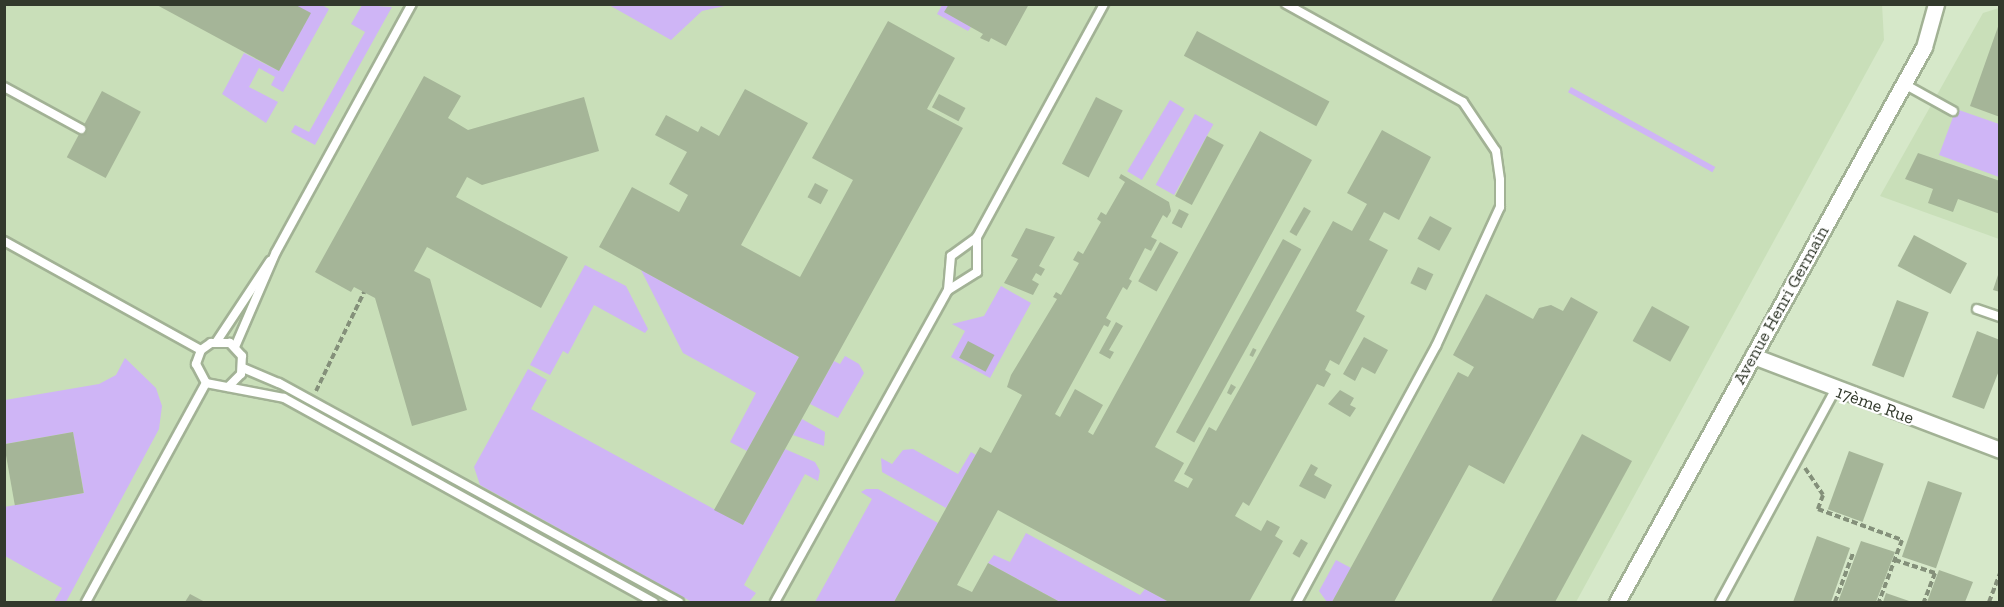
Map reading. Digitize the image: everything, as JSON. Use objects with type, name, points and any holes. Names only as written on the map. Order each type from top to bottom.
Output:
[{"type":"street","name":"Avenue Henri Germain","points":[[1617,603],[1904,84],[1924,46],[1936,4]]},
{"type":"street","name":"17ème Rue","points":[[1753,356],[1834,390],[2000,450]]},
{"type":"lane","points":[[235,347],[276,252],[412,4]]},
{"type":"lane","points":[[775,603],[948,290],[951,256],[977,237],[1104,4]]},
{"type":"lane","points":[[1286,4],[1462,102],[1496,151],[1500,207],[1436,346],[1297,603]]},
{"type":"lane","points":[[1904,84],[1953,111]]},
{"type":"lane","points":[[4,87],[81,129]]},
{"type":"lane","points":[[948,290],[977,273],[977,237]]},
{"type":"lane","points":[[4,241],[201,350]]},
{"type":"lane","points":[[276,252],[243,297],[217,341],[201,350],[197,371],[206,383],[284,398],[653,603]]},
{"type":"lane","points":[[1977,309],[2000,317]]},
{"type":"lane","points":[[217,341],[235,347],[242,356],[243,368],[238,380],[228,387]]},
{"type":"lane","points":[[243,368],[311,400],[679,603]]},
{"type":"lane","points":[[86,603],[206,383]]},
{"type":"lane","points":[[1720,603],[1834,390]]},
{"type":"path","points":[[311,400],[364,292]]},
{"type":"path","points":[[1799,458],[1823,495],[1818,509],[1902,540],[1880,603]]},
{"type":"path","points":[[1835,603],[1853,553]]},
{"type":"path","points":[[1895,560],[1935,573],[1924,603]]},
{"type":"path","points":[[1989,603],[2000,573]]},
{"type":"shaded area","points":[[1882,4],[1884,40],[1576,602],[5,602],[4,5]]},
{"type":"shaded area","points":[[294,5],[322,5],[329,9],[283,92],[271,85],[275,77],[259,68],[249,87],[278,102],[266,123],[222,94],[244,53],[279,71],[310,14]]},
{"type":"shaded area","points":[[362,5],[392,7],[315,145],[291,132],[295,125],[309,132],[365,32],[351,24]]},
{"type":"shaded area","points":[[609,5],[729,5],[702,11],[671,40]]},
{"type":"shaded area","points":[[942,5],[949,5],[945,12],[971,27],[968,31],[937,14]]},
{"type":"shaded area","points":[[1999,8],[1999,239],[1880,196],[1983,13]]},
{"type":"shaded area","points":[[1571,87],[1715,167],[1712,172],[1568,92]]},
{"type":"shaded area","points":[[1170,100],[1185,109],[1142,180],[1127,171]]},
{"type":"shaded area","points":[[1956,109],[1999,124],[1999,177],[1939,155]]},
{"type":"shaded area","points":[[1195,114],[1213,124],[1174,195],[1156,185]]},
{"type":"shaded area","points":[[585,265],[626,286],[648,329],[645,333],[594,305],[568,354],[563,351],[550,375],[530,365]]},
{"type":"shaded area","points":[[641,270],[799,357],[747,451],[730,442],[756,393],[683,353]]},
{"type":"shaded area","points":[[1001,286],[1031,303],[990,378],[951,357],[965,331],[952,324],[984,316]]},
{"type":"shaded area","points":[[845,356],[859,364],[864,373],[838,418],[810,404],[834,361],[840,364]]},
{"type":"shaded area","points":[[125,358],[156,388],[162,406],[159,429],[66,602],[54,602],[62,588],[5,556],[4,507],[84,493],[73,432],[5,444],[5,400],[99,384],[116,375]]},
{"type":"shaded area","points":[[528,369],[547,380],[531,409],[743,525],[785,449],[815,462],[820,471],[818,481],[805,474],[744,585],[756,593],[749,602],[692,602],[480,485],[474,467]]},
{"type":"shaded area","points":[[802,419],[825,432],[824,446],[793,435]]},
{"type":"shaded area","points":[[913,449],[958,474],[971,452],[976,455],[946,508],[882,472],[881,458],[892,464],[903,450]]},
{"type":"shaded area","points":[[866,489],[878,489],[938,523],[894,602],[815,602],[872,499],[861,492]]},
{"type":"shaded area","points":[[1026,533],[1140,595],[1145,589],[1169,602],[1060,602],[988,563],[994,555],[1010,562]]},
{"type":"shaded area","points":[[1336,560],[1351,568],[1332,602],[1327,602],[1319,591]]},
{"type":"building","points":[[155,4],[294,4],[311,13],[279,71]]},
{"type":"building","points":[[949,4],[1029,4],[1006,46],[991,38],[989,42],[980,38],[983,34],[944,12]]},
{"type":"building","points":[[888,21],[955,58],[927,109],[963,128],[743,525],[714,510],[799,357],[599,247],[632,187],[679,212],[688,195],[669,184],[687,152],[655,135],[666,115],[698,132],[701,126],[719,136],[745,89],[808,123],[741,245],[800,277],[853,180],[812,158]]},
{"type":"building","points":[[2000,24],[2000,117],[1970,106]]},
{"type":"building","points":[[1197,31],[1329,101],[1316,126],[1184,56]]},
{"type":"building","points":[[424,76],[461,96],[448,118],[468,130],[584,97],[599,151],[482,185],[467,177],[456,197],[568,257],[541,308],[427,247],[414,271],[430,279],[467,410],[412,426],[375,298],[354,287],[351,292],[315,272]]},
{"type":"building","points":[[102,91],[141,112],[106,178],[67,157]]},
{"type":"building","points":[[939,94],[965,108],[958,121],[932,107]]},
{"type":"building","points":[[1096,97],[1123,111],[1089,177],[1062,164]]},
{"type":"building","points":[[1382,130],[1431,157],[1399,220],[1384,212],[1369,240],[1388,250],[1356,311],[1365,316],[1339,365],[1330,360],[1325,370],[1331,374],[1324,387],[1317,384],[1249,506],[1243,502],[1235,516],[1261,531],[1267,520],[1280,527],[1275,536],[1283,541],[1249,602],[1169,602],[998,510],[957,585],[972,592],[988,563],[1060,602],[894,602],[980,447],[991,453],[1022,395],[1007,387],[1011,375],[1057,299],[1053,297],[1056,292],[1061,295],[1079,263],[1073,260],[1078,251],[1083,254],[1101,222],[1097,219],[1101,212],[1106,215],[1125,182],[1119,178],[1121,174],[1169,202],[1171,211],[1167,218],[1163,215],[1151,237],[1157,240],[1151,251],[1145,248],[1129,279],[1132,281],[1127,290],[1123,287],[1106,318],[1111,321],[1108,327],[1104,325],[1055,414],[1060,417],[1075,389],[1103,405],[1088,432],[1093,435],[1260,131],[1312,160],[1155,447],[1184,463],[1174,481],[1188,488],[1193,479],[1184,474],[1209,427],[1216,431],[1333,221],[1352,231],[1367,204],[1347,193]]},
{"type":"building","points":[[1207,136],[1224,145],[1192,205],[1175,196]]},
{"type":"building","points":[[1918,153],[2000,181],[2000,214],[1958,199],[1953,212],[1928,203],[1933,189],[1905,179]]},
{"type":"building","points":[[815,183],[828,190],[821,204],[807,197]]},
{"type":"building","points":[[1304,207],[1311,211],[1296,236],[1290,232]]},
{"type":"building","points":[[1179,209],[1189,214],[1182,228],[1172,223]]},
{"type":"building","points":[[1430,216],[1452,228],[1439,251],[1417,239]]},
{"type":"building","points":[[1026,228],[1055,237],[1039,266],[1045,269],[1041,276],[1036,273],[1032,280],[1039,284],[1033,295],[1004,283],[1018,259],[1011,256]]},
{"type":"building","points":[[1914,235],[1967,263],[1951,294],[1898,266]]},
{"type":"building","points":[[1283,239],[1301,249],[1194,442],[1176,432]]},
{"type":"building","points":[[1160,242],[1178,252],[1157,292],[1138,281]]},
{"type":"building","points":[[1418,267],[1433,274],[1426,290],[1410,283]]},
{"type":"building","points":[[2000,273],[2000,292],[1993,290]]},
{"type":"building","points":[[1486,294],[1533,319],[1539,308],[1551,305],[1563,311],[1571,297],[1598,312],[1504,484],[1469,465],[1394,602],[1332,602],[1458,372],[1468,377],[1474,367],[1453,355]]},
{"type":"building","points":[[1897,300],[1929,312],[1904,378],[1872,365]]},
{"type":"building","points":[[1652,306],[1690,327],[1670,362],[1633,341]]},
{"type":"building","points":[[1116,322],[1123,326],[1109,350],[1114,352],[1110,359],[1099,353]]},
{"type":"building","points":[[1977,331],[2000,340],[2000,368],[1984,409],[1952,397]]},
{"type":"building","points":[[1364,337],[1388,350],[1375,374],[1362,367],[1355,381],[1343,374]]},
{"type":"building","points":[[968,341],[994,355],[986,372],[959,358]]},
{"type":"building","points":[[1253,348],[1257,350],[1253,357],[1249,355]]},
{"type":"building","points":[[1231,384],[1236,387],[1231,395],[1227,393]]},
{"type":"building","points":[[1340,390],[1354,398],[1350,405],[1356,408],[1350,417],[1328,404]]},
{"type":"building","points":[[73,432],[84,493],[15,505],[4,444]]},
{"type":"building","points":[[1582,434],[1632,461],[1555,602],[1491,602]]},
{"type":"building","points":[[1849,451],[1884,464],[1863,522],[1828,509]]},
{"type":"building","points":[[1311,464],[1318,468],[1314,475],[1332,485],[1325,499],[1299,486]]},
{"type":"building","points":[[1928,481],[1962,493],[1936,568],[1902,557]]},
{"type":"building","points":[[1817,536],[1850,548],[1831,602],[1793,602]]},
{"type":"building","points":[[1301,539],[1308,543],[1299,558],[1292,554]]},
{"type":"building","points":[[1861,541],[1895,552],[1876,602],[1838,602]]},
{"type":"building","points":[[1939,570],[1973,582],[1965,602],[1927,602]]},
{"type":"building","points":[[1886,593],[1912,602],[1883,602]]},
{"type":"building","points":[[190,594],[205,602],[185,602]]}]
